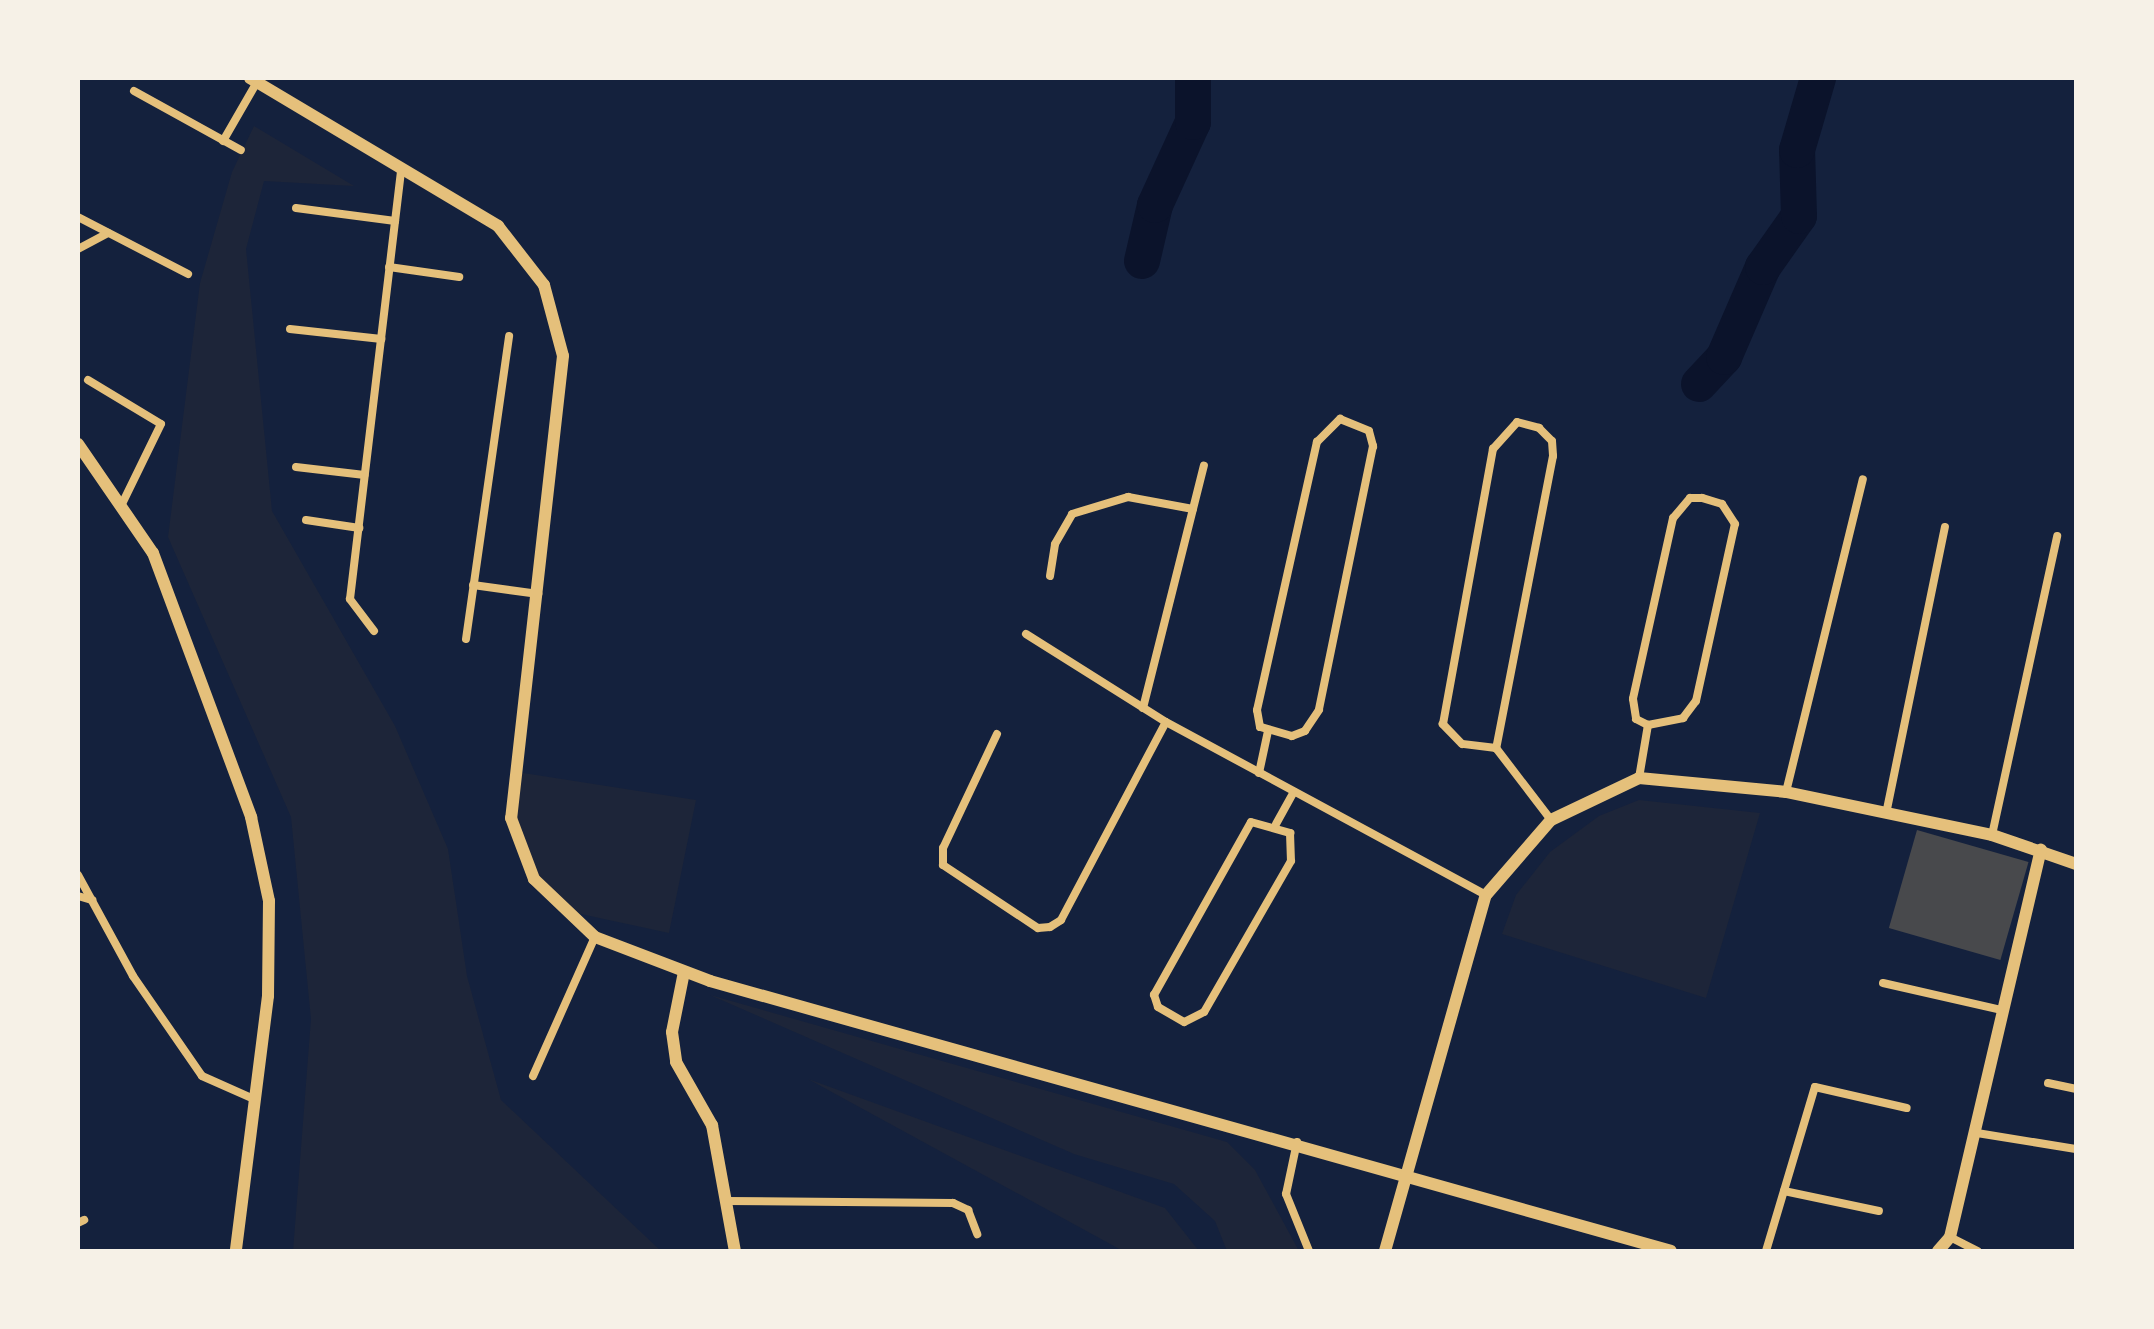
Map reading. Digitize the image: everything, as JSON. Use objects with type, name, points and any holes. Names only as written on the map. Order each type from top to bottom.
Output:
[{"type":"street","points":[[223,141],[254,80],[401,172],[498,226],[544,285],[563,356],[511,818],[534,879],[595,937],[684,972],[1297,1141],[1671,1251]]},
{"type":"street","points":[[134,91],[241,150]]},
{"type":"street","points":[[374,631],[350,599],[401,172]]},
{"type":"street","points":[[296,208],[395,221]]},
{"type":"street","points":[[78,217],[188,274]]},
{"type":"street","points":[[78,249],[108,233]]},
{"type":"street","points":[[389,267],[459,277]]},
{"type":"street","points":[[290,329],[381,339]]},
{"type":"street","points":[[466,639],[509,336]]},
{"type":"street","points":[[88,380],[161,424],[122,504]]},
{"type":"street","points":[[1340,419],[1369,431],[1373,446],[1319,710],[1305,731],[1268,731],[1260,727],[1257,710],[1317,442],[1340,419]]},
{"type":"street","points":[[1496,748],[1553,456],[1552,441],[1539,428],[1517,422],[1493,449],[1443,724],[1462,744],[1496,748],[1551,820]]},
{"type":"street","points":[[78,444],[153,553],[251,817],[269,901],[268,996],[236,1251]]},
{"type":"street","points":[[1143,708],[1204,466]]},
{"type":"street","points":[[296,467],[365,475]]},
{"type":"street","points":[[1786,792],[1863,479]]},
{"type":"street","points":[[1050,576],[1055,544],[1072,514],[1128,497],[1193,509]]},
{"type":"street","points":[[1690,498],[1702,498],[1722,504],[1735,524],[1696,701],[1683,718],[1648,725],[1636,719],[1633,699],[1673,518],[1690,498]]},
{"type":"street","points":[[306,520],[359,528]]},
{"type":"street","points":[[1886,814],[1945,527]]},
{"type":"street","points":[[1992,835],[2057,536]]},
{"type":"street","points":[[473,585],[538,594]]},
{"type":"street","points":[[1026,634],[1166,722],[1486,895]]},
{"type":"street","points":[[997,734],[943,848],[943,865],[1038,928],[1050,927],[1061,920],[1166,722]]},
{"type":"street","points":[[1639,778],[1648,725]]},
{"type":"street","points":[[1259,773],[1268,731]]},
{"type":"street","points":[[1385,1251],[1486,895],[1551,820],[1639,778],[1786,792],[1992,835],[2076,864]]},
{"type":"street","points":[[1276,824],[1294,792]]},
{"type":"street","points":[[1251,822],[1276,824],[1295,847],[1291,861],[1204,1012],[1184,1022],[1158,1007],[1154,995],[1241,831],[1251,822]]},
{"type":"street","points":[[1938,1251],[1950,1237],[1977,1133],[2002,1010],[2041,850]]},
{"type":"street","points":[[78,875],[202,1076],[254,1099]]},
{"type":"street","points":[[78,896],[92,900]]},
{"type":"street","points":[[533,1076],[595,937]]},
{"type":"street","points":[[684,972],[672,1032],[676,1062],[712,1125],[735,1251]]},
{"type":"street","points":[[1883,983],[2002,1010]]},
{"type":"street","points":[[2048,1083],[2076,1089]]},
{"type":"street","points":[[1766,1251],[1815,1087],[1907,1108]]},
{"type":"street","points":[[1977,1133],[2076,1149]]},
{"type":"street","points":[[1297,1141],[1286,1194],[1309,1251]]},
{"type":"street","points":[[1784,1191],[1879,1211]]},
{"type":"street","points":[[727,1201],[953,1203],[968,1210],[977,1234]]},
{"type":"street","points":[[1950,1237],[1978,1251]]},
{"type":"shaded area","points":[[254,126],[354,186],[264,181],[246,249],[272,511],[395,726],[448,849],[467,976],[501,1100],[661,1251],[293,1251],[311,1019],[291,817],[168,537],[200,283],[232,172]]},
{"type":"shaded area","points":[[517,772],[696,800],[669,933],[567,911],[534,879],[511,818]]},
{"type":"shaded area","points":[[1639,800],[1760,813],[1706,998],[1502,934],[1516,895],[1550,852],[1599,816]]},
{"type":"shaded area","points":[[710,995],[1227,1142],[1255,1170],[1299,1251],[1227,1251],[1215,1221],[1174,1184],[1074,1154]]},
{"type":"shaded area","points":[[808,1079],[1165,1208],[1199,1251],[1123,1251]]},
{"type":"building","points":[[1917,830],[2029,862],[2000,960],[1889,928]]},
{"type":"waterway","points":[[1142,261],[1155,205],[1193,122],[1193,78]]},
{"type":"waterway","points":[[1699,384],[1724,357],[1763,267],[1799,216],[1797,150],[1818,78]]}]
